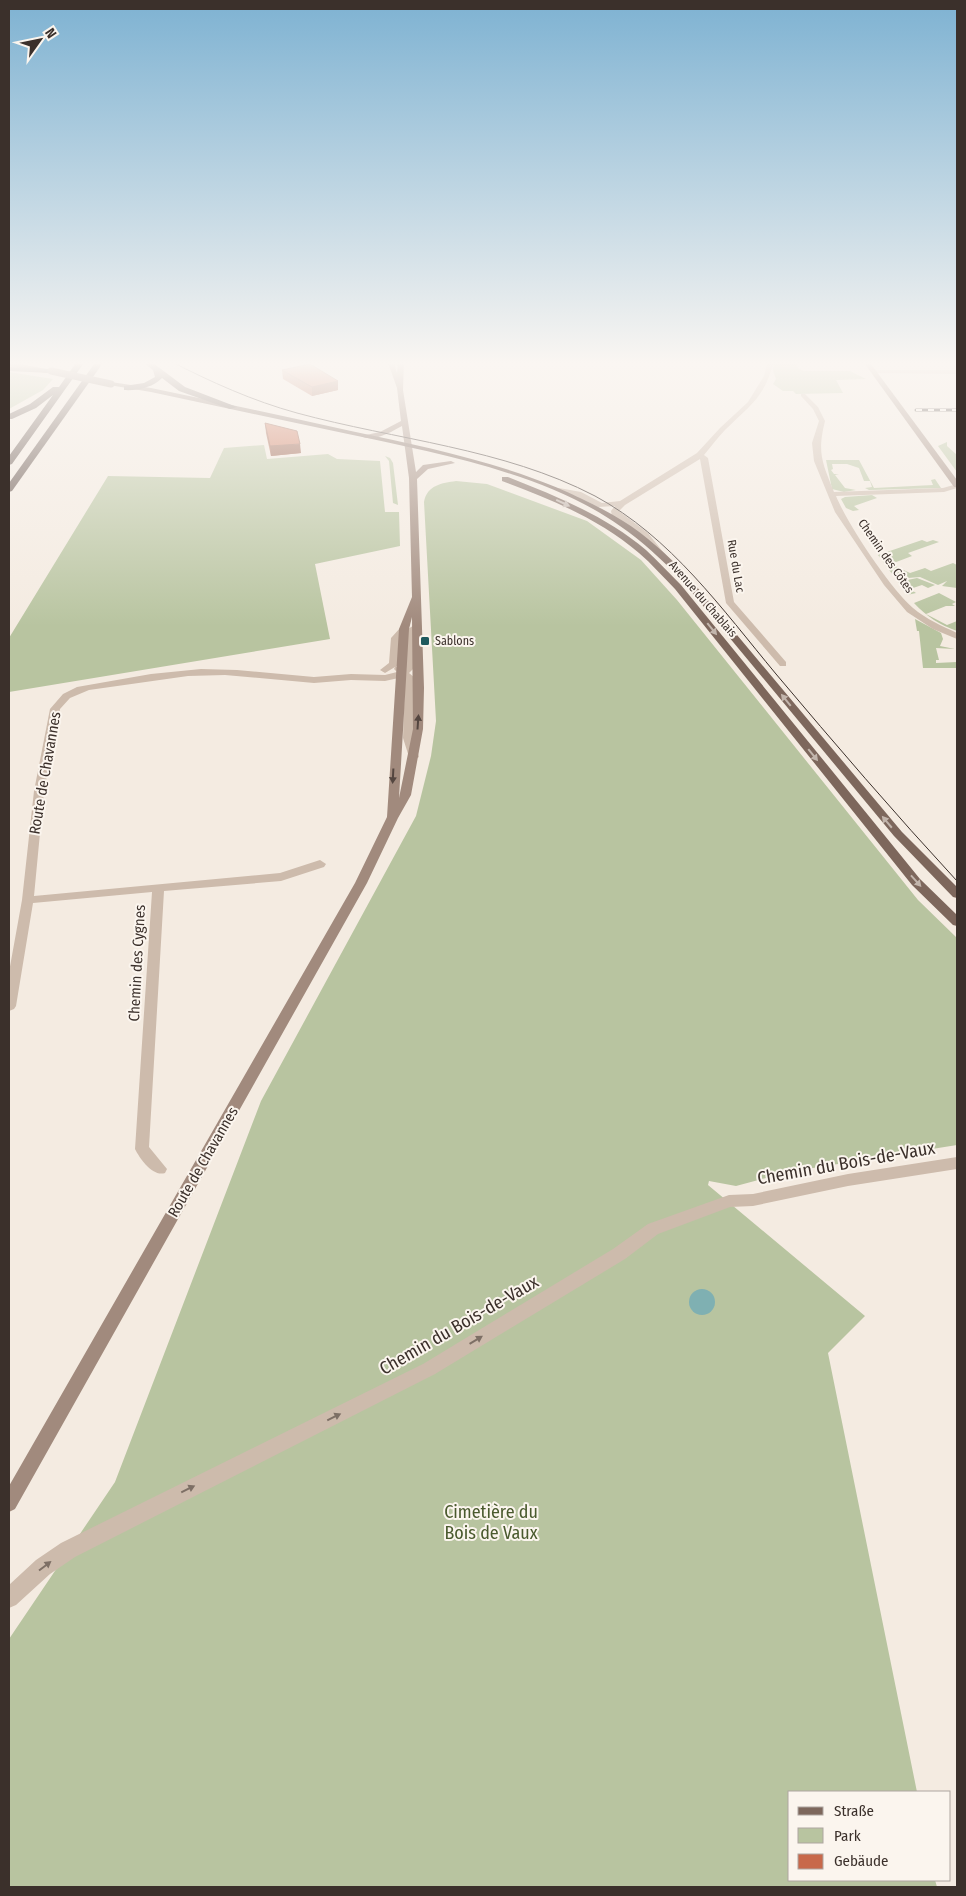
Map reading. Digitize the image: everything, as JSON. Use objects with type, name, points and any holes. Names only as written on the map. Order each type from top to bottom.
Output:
[{"type":"highway","points":[[9,462],[19,448]]},
{"type":"highway","points":[[9,489],[38,448]]},
{"type":"main road","points":[[930,448],[957,486]]},
{"type":"main road","name":"Route de Chavannes","points":[[9,1503],[361,883],[392,818],[406,795],[414,757],[419,703],[413,478],[409,449]]},
{"type":"main road","name":"Avenue du Chablais","points":[[409,449],[502,478],[559,501],[607,526],[642,552],[678,587],[916,882],[957,922]]},
{"type":"main road","name":"Avenue du Chablais","points":[[409,449],[496,467],[560,490],[621,523],[659,552],[709,605],[898,834],[957,894]]},
{"type":"main road","points":[[413,478],[426,467],[451,462]]},
{"type":"main road","name":"Route de Chavannes","points":[[392,818],[404,630],[416,594]]},
{"type":"street","points":[[659,552],[647,535],[615,514],[614,511],[622,503],[700,455],[706,448]]},
{"type":"street","name":"Chemin des Côtes","points":[[817,448],[818,461],[839,512],[887,583],[910,610],[936,627],[957,636]]},
{"type":"street","name":"Rue du Lac","points":[[700,455],[704,458],[730,603],[783,664]]},
{"type":"street","points":[[944,490],[957,486]]},
{"type":"street","points":[[560,490],[578,494],[601,505],[622,503]]},
{"type":"street","points":[[830,494],[944,490],[957,492]]},
{"type":"street","name":"Route de Chavannes","points":[[28,900],[39,791],[55,709],[61,698],[67,694],[94,687],[192,673],[237,672],[309,680],[358,677],[369,680],[385,674],[402,672],[410,667],[411,631],[416,628]]},
{"type":"street","points":[[399,687],[385,674],[394,664],[396,638],[404,630]]},
{"type":"street","name":"Route de Chavannes","points":[[402,672],[410,678],[408,738],[414,757]]},
{"type":"street","name":"Chemin des Cygnes","points":[[160,1169],[142,1149],[158,888],[281,877],[320,864]]},
{"type":"street","points":[[9,1006],[28,900],[158,888]]},
{"type":"street","name":"Chemin du Bois-de-Vaux","points":[[9,1598],[42,1567],[68,1550],[423,1372],[619,1254],[653,1229],[728,1201],[753,1200],[848,1180],[957,1163]]},
{"type":"green space","points":[[224,448],[265,448],[267,459],[328,454],[337,459],[380,461],[385,512],[399,512],[400,546],[315,564],[330,639],[9,692],[9,638],[108,476],[210,478]]},
{"type":"green space","points":[[940,448],[950,448],[957,455],[957,472]]},
{"type":"green space","points":[[385,456],[390,458],[393,463],[398,505],[393,503],[389,461]]},
{"type":"green space","points":[[826,460],[859,460],[874,488],[933,485],[931,480],[935,479],[941,488],[869,490],[865,488],[872,487],[870,481],[864,481],[859,468],[847,464],[832,464],[833,469],[831,470],[834,474],[839,474],[835,475],[845,488],[856,490],[844,492],[832,489]]},
{"type":"green space","name":"Cimetière du Bois de Vaux","points":[[456,481],[487,484],[587,521],[641,560],[677,600],[918,900],[957,938],[957,1145],[788,1172],[736,1186],[709,1181],[708,1185],[865,1316],[828,1353],[917,1791],[788,1791],[788,1881],[935,1881],[937,1887],[9,1887],[9,1639],[115,1482],[261,1101],[416,816],[431,756],[436,721],[424,502],[428,492],[441,484]]},
{"type":"green space","points":[[872,495],[877,498],[854,506],[859,510],[853,511],[846,508],[841,499],[845,497]]},
{"type":"green space","points":[[922,540],[939,542],[908,553],[912,556],[891,564],[910,573],[925,568],[931,571],[953,563],[957,565],[957,588],[942,586],[947,581],[938,585],[920,577],[896,579],[878,555]]},
{"type":"green space","points":[[917,578],[935,585],[928,588],[922,585],[910,589],[916,593],[907,595],[898,582]]},
{"type":"green space","points":[[939,593],[956,602],[952,604],[955,606],[946,606],[926,614],[947,625],[957,621],[957,631],[934,620],[923,612],[914,603]]},
{"type":"green space","points":[[915,619],[941,633],[943,639],[940,646],[955,649],[936,648],[939,660],[936,660],[936,663],[957,662],[957,668],[923,668],[919,631],[917,631]]},
{"type":"water","points":[[702,1289],[712,1292],[715,1302],[712,1312],[702,1315],[692,1312],[689,1302],[692,1292]]},
{"type":"tram line","points":[[455,448],[524,467],[560,480],[595,496],[648,532],[694,576],[843,753],[957,881]]},
{"type":"place","name":"Sablons","points":[[425,641]]}]
